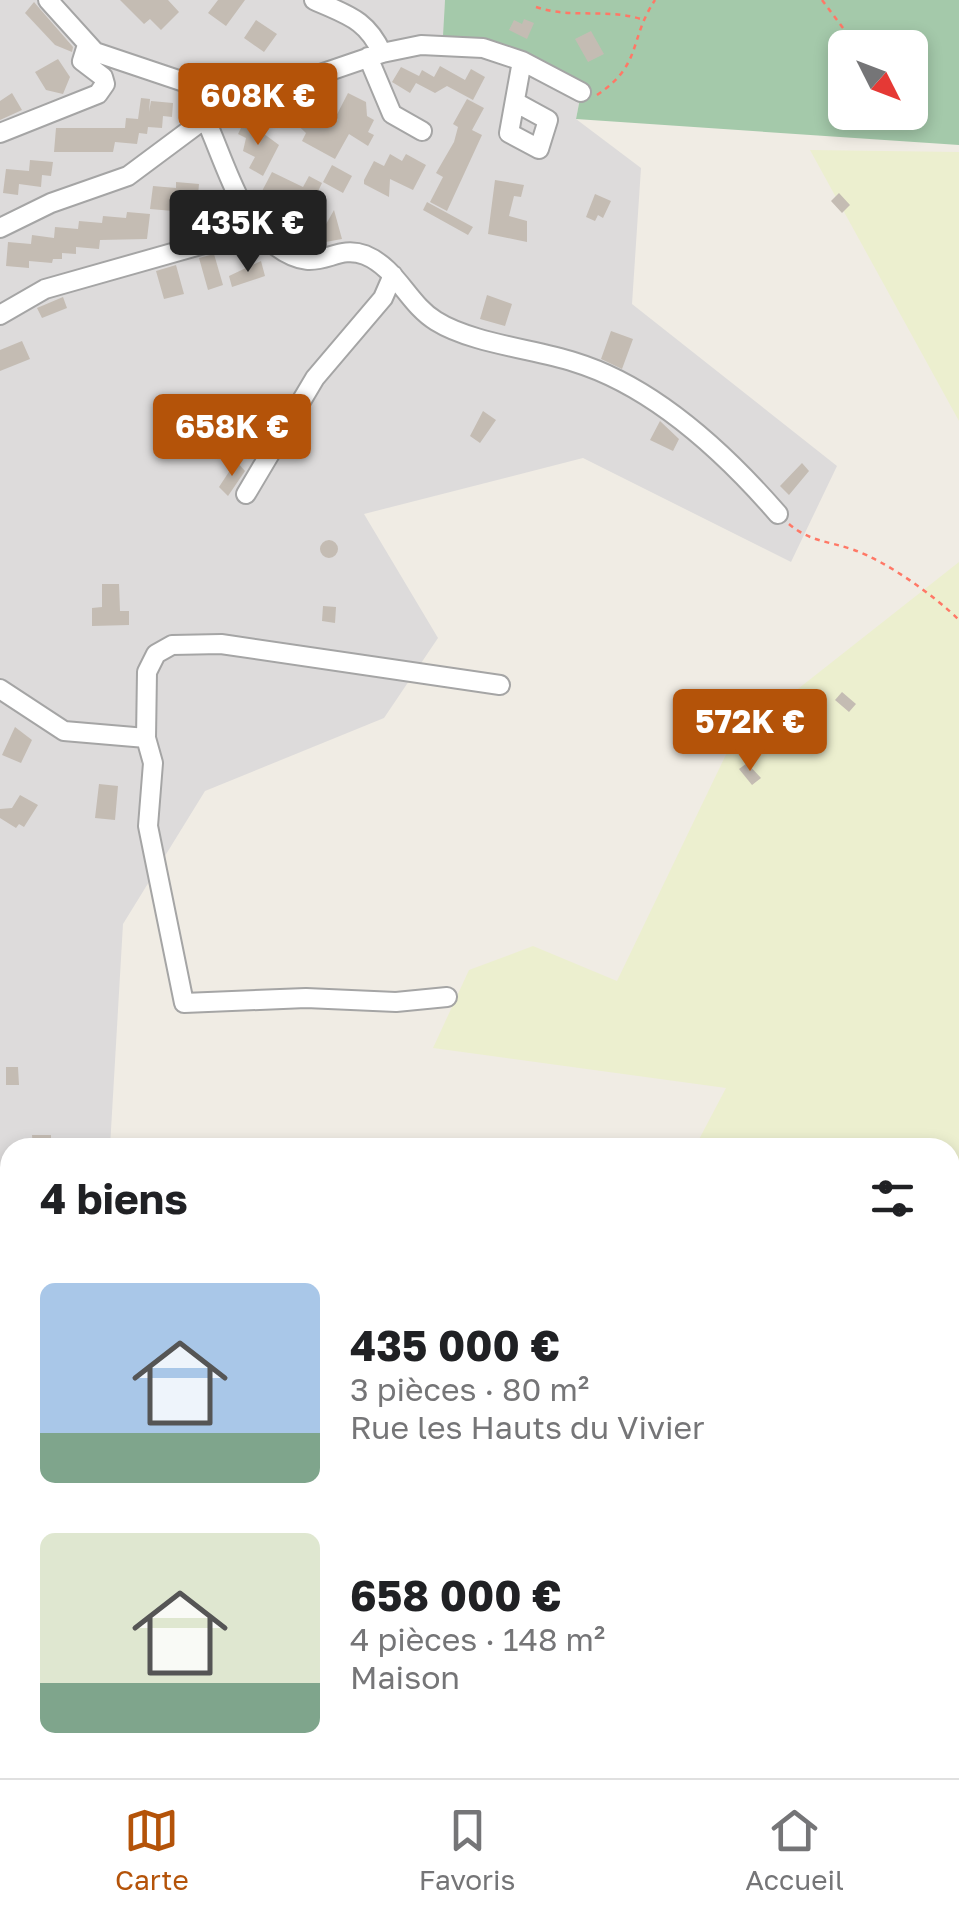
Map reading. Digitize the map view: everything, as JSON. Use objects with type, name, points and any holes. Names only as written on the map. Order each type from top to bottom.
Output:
[{"type":"street","points":[[48,0],[87,46],[132,67],[205,88],[257,228],[294,258],[314,263],[360,253],[393,275],[433,320],[579,363],[654,399],[757,490],[778,514]]},
{"type":"street","points":[[314,0],[371,30],[392,114],[422,131]]},
{"type":"street","points":[[0,228],[35,210],[128,176],[212,113],[375,55],[421,45],[482,48],[522,62],[581,92]]},
{"type":"street","points":[[0,133],[98,94],[105,84],[104,77],[82,61],[87,46]]},
{"type":"street","points":[[515,102],[522,62]]},
{"type":"street","points":[[0,315],[45,289],[257,228]]},
{"type":"street","points":[[246,494],[316,378],[383,298],[393,275]]},
{"type":"street","points":[[446,997],[396,1002],[306,998],[184,1003],[148,826],[153,763],[146,738],[147,672],[156,654],[172,645],[221,644],[500,685]]},
{"type":"street","points":[[0,688],[64,731],[146,738]]},
{"type":"path","points":[[581,92],[596,96],[630,67],[642,19],[654,0]]},
{"type":"path","points":[[822,0],[844,30]]},
{"type":"path","points":[[536,8],[574,15],[614,11],[642,19]]},
{"type":"path","points":[[778,514],[807,539],[856,550],[938,600],[959,620]]},
{"type":"shaded area","points":[[0,0],[445,0],[444,35],[509,46],[583,83],[576,119],[641,168],[632,304],[837,466],[791,562],[583,458],[364,514],[438,638],[384,718],[205,791],[123,924],[111,1138],[0,1138]]},
{"type":"green space","points":[[445,0],[959,0],[959,145],[576,119],[583,83],[509,46],[443,36]]},
{"type":"green space","points":[[810,150],[959,152],[959,421]]},
{"type":"green space","points":[[959,562],[959,1138],[700,1138],[726,1088],[433,1048],[469,970],[533,946],[617,981],[733,740]]},
{"type":"building","points":[[120,0],[168,0],[179,12],[161,30],[150,19],[144,24]]},
{"type":"building","points":[[218,0],[245,0],[226,26],[208,13]]},
{"type":"building","points":[[34,2],[73,47],[72,52],[55,45],[25,13]]},
{"type":"building","points":[[524,19],[534,23],[527,39],[509,30],[514,20],[522,24]]},
{"type":"building","points":[[256,20],[277,34],[264,52],[244,38]]},
{"type":"building","points":[[591,31],[604,54],[588,62],[575,39]]},
{"type":"building","points":[[58,59],[70,77],[63,94],[46,90],[35,72]]},
{"type":"building","points":[[440,66],[465,80],[471,69],[485,77],[473,100],[447,86],[435,93],[416,83],[410,93],[392,82],[401,67],[419,76],[422,70],[434,77]]},
{"type":"building","points":[[12,93],[22,110],[0,120],[0,101]]},
{"type":"building","points":[[348,93],[366,102],[367,116],[374,120],[368,132],[374,135],[368,146],[349,134],[335,159],[302,141],[306,133],[287,115],[294,101],[332,124]]},
{"type":"building","points":[[141,98],[150,99],[149,112],[151,101],[173,103],[172,117],[163,116],[162,128],[148,127],[147,134],[139,133],[137,144],[115,142],[113,152],[54,152],[56,128],[125,128],[126,118],[138,119]]},
{"type":"building","points":[[467,99],[484,108],[472,130],[482,135],[447,211],[430,202],[443,177],[436,173],[454,142],[458,127],[453,124]]},
{"type":"building","points":[[245,120],[279,145],[263,176],[249,168],[255,157],[243,151],[246,138],[238,134]]},
{"type":"building","points":[[390,154],[402,161],[406,154],[426,165],[413,190],[390,179],[389,197],[364,184],[364,180],[374,161],[384,166]]},
{"type":"building","points":[[30,160],[53,162],[51,176],[42,175],[41,187],[19,184],[18,195],[3,193],[6,169],[29,171]]},
{"type":"building","points":[[332,165],[352,176],[343,193],[323,182]]},
{"type":"building","points":[[272,172],[303,187],[309,176],[322,183],[314,200],[280,192],[275,200],[261,193]]},
{"type":"building","points":[[495,180],[524,185],[521,197],[514,196],[509,216],[527,221],[527,242],[488,234]]},
{"type":"building","points":[[176,182],[199,184],[198,195],[219,199],[217,220],[195,219],[196,213],[150,209],[153,186],[176,188]]},
{"type":"building","points":[[839,193],[850,205],[842,213],[831,201]]},
{"type":"building","points":[[595,194],[611,201],[603,218],[598,215],[595,221],[586,217]]},
{"type":"building","points":[[427,202],[473,227],[468,235],[423,210]]},
{"type":"building","points":[[334,210],[342,239],[320,243],[316,228],[325,226]]},
{"type":"building","points":[[127,212],[150,214],[147,239],[100,240],[99,249],[76,247],[76,254],[62,253],[62,259],[53,259],[52,263],[29,261],[29,268],[6,266],[8,242],[31,244],[32,235],[54,238],[55,227],[78,229],[79,221],[102,223],[103,216],[126,218]]},
{"type":"building","points":[[214,254],[223,285],[208,290],[199,258]]},
{"type":"building","points":[[261,261],[265,276],[232,287],[229,276]]},
{"type":"building","points":[[176,265],[184,294],[164,299],[156,271]]},
{"type":"building","points":[[487,295],[512,304],[505,326],[480,319]]},
{"type":"building","points":[[63,297],[67,308],[42,318],[37,308]]},
{"type":"building","points":[[611,331],[633,339],[622,369],[601,359]]},
{"type":"building","points":[[22,341],[30,359],[0,371],[0,350]]},
{"type":"building","points":[[483,411],[496,420],[480,443],[470,436]]},
{"type":"building","points":[[660,421],[679,439],[673,451],[650,440]]},
{"type":"building","points":[[236,461],[245,471],[228,496],[219,487]]},
{"type":"building","points":[[802,463],[809,471],[789,495],[780,486]]},
{"type":"building","points":[[329,540],[338,549],[329,558],[320,549]]},
{"type":"building","points":[[102,584],[119,584],[120,611],[129,611],[129,625],[92,626],[92,608],[102,607]]},
{"type":"building","points":[[323,606],[336,607],[335,623],[322,621]]},
{"type":"building","points":[[842,692],[856,704],[849,712],[835,700]]},
{"type":"building","points":[[15,727],[32,740],[21,763],[2,755]]},
{"type":"building","points":[[747,763],[761,778],[752,785],[739,769]]},
{"type":"building","points":[[99,784],[118,786],[115,820],[95,818]]},
{"type":"building","points":[[20,795],[38,805],[24,827],[19,824],[16,828],[0,818],[0,809],[12,808]]},
{"type":"building","points":[[6,1067],[18,1067],[19,1085],[6,1085]]}]
